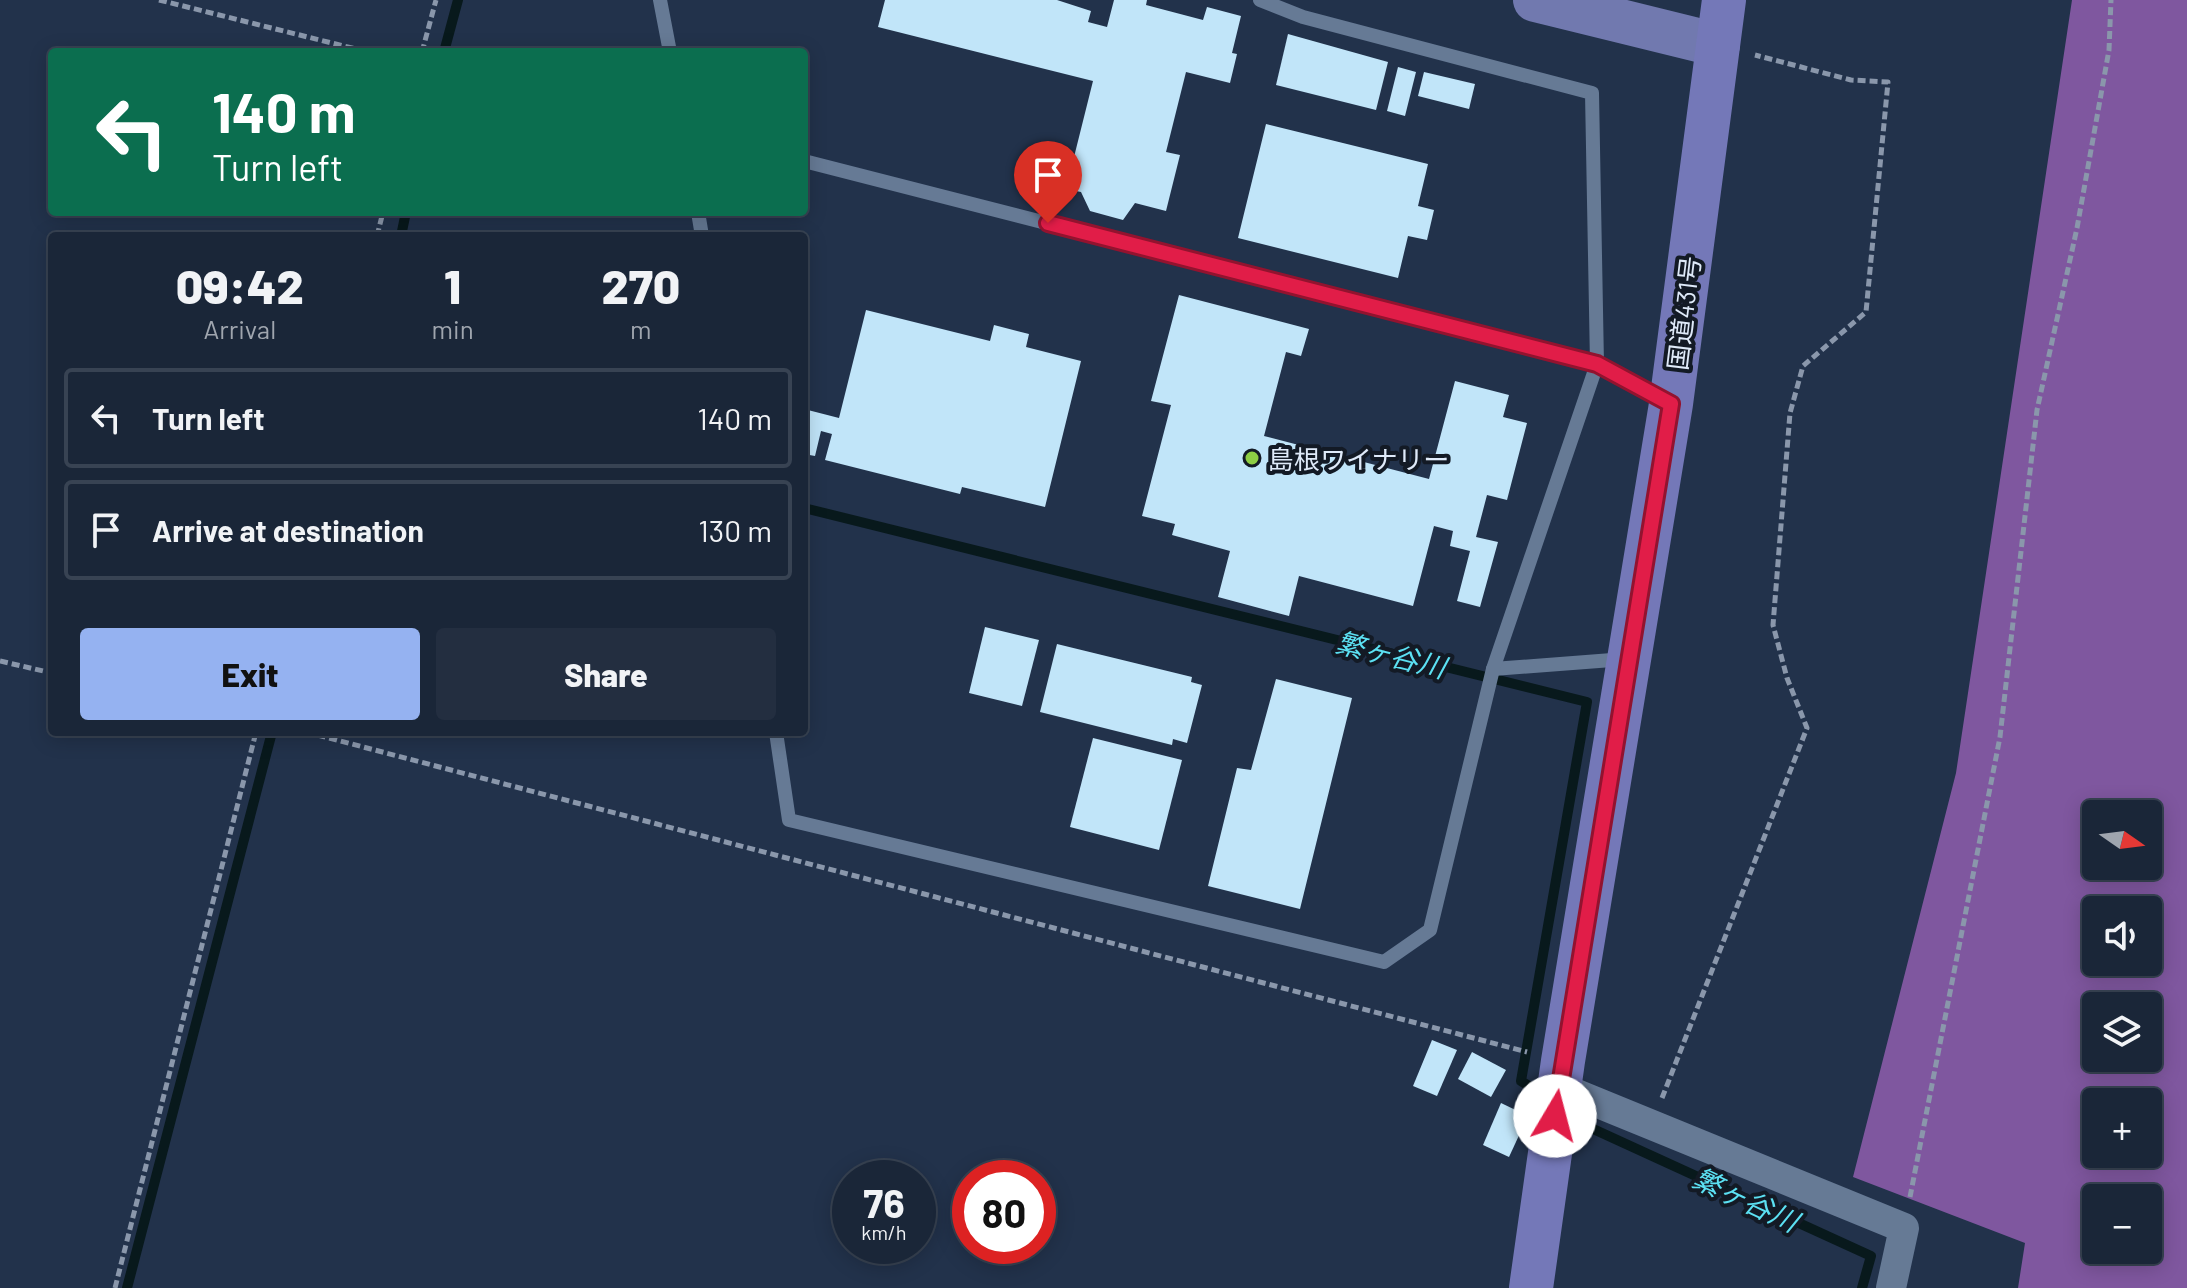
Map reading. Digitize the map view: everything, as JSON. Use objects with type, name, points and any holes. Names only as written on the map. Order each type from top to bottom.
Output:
[{"type":"highway","name":"国道431号","points":[[1531,1288],[1561,1074],[1671,404],[1724,0]]},
{"type":"main road","points":[[1535,0],[1718,45]]},
{"type":"street","points":[[1561,1074],[1652,1125],[1904,1228],[1891,1288]]},
{"type":"lane","points":[[660,0],[669,48]]},
{"type":"lane","points":[[777,736],[789,820],[1384,962],[1430,930],[1493,669],[1597,364],[1592,93],[1303,17],[1260,0]]},
{"type":"lane","points":[[808,162],[1597,364],[1671,404]]},
{"type":"lane","points":[[1493,669],[1629,658]]},
{"type":"path","points":[[159,0],[352,48]]},
{"type":"path","points":[[423,48],[436,0]]},
{"type":"path","points":[[1904,1228],[2000,737],[2037,410],[2077,228],[2109,50],[2111,0]]},
{"type":"path","points":[[1652,1125],[1807,728],[1787,678],[1773,625],[1790,413],[1803,366],[1866,312],[1888,82],[1851,80],[1718,45]]},
{"type":"path","points":[[0,661],[48,672]]},
{"type":"path","points":[[115,1288],[255,736]]},
{"type":"path","points":[[321,736],[1561,1074]]},
{"type":"shaded area","points":[[2072,0],[2187,0],[2187,1288],[2018,1288],[2025,1243],[1853,1177],[1956,773]]},
{"type":"building","points":[[885,0],[1057,0],[1091,11],[1088,22],[1107,27],[1114,0],[1147,0],[1146,5],[1203,20],[1207,7],[1241,16],[1232,53],[1237,54],[1230,83],[1186,72],[1166,152],[1180,155],[1166,211],[1135,203],[1123,220],[1090,211],[1081,192],[1066,189],[1093,81],[878,27]]},
{"type":"building","points":[[1288,34],[1388,62],[1376,110],[1276,85]]},
{"type":"building","points":[[1398,67],[1416,72],[1405,116],[1387,111]]},
{"type":"building","points":[[1424,72],[1475,84],[1469,109],[1418,96]]},
{"type":"building","points":[[1266,124],[1428,164],[1418,206],[1434,210],[1427,240],[1408,236],[1398,278],[1238,238]]},
{"type":"building","name":"島根ワイナリー","points":[[1179,295],[1309,329],[1301,356],[1286,352],[1264,436],[1429,479],[1455,381],[1509,395],[1503,417],[1527,423],[1507,500],[1487,495],[1476,537],[1498,542],[1480,607],[1457,601],[1470,551],[1450,546],[1453,531],[1434,526],[1413,606],[1299,576],[1289,616],[1218,597],[1230,551],[1172,535],[1175,524],[1142,516],[1171,405],[1151,401]]},
{"type":"building","points":[[866,310],[990,341],[994,325],[1029,334],[1026,347],[1081,361],[1045,507],[962,487],[960,494],[825,460],[832,434],[821,431],[815,456],[808,455],[808,410],[839,418]]},
{"type":"building","points":[[985,627],[1039,640],[1022,706],[969,693]]},
{"type":"building","points":[[1057,644],[1192,677],[1191,682],[1202,685],[1187,743],[1173,739],[1172,745],[1040,712]]},
{"type":"building","points":[[1276,679],[1352,698],[1300,909],[1208,886],[1237,768],[1251,770]]},
{"type":"building","points":[[1093,738],[1182,760],[1159,850],[1070,827]]},
{"type":"building","points":[[1432,1040],[1457,1050],[1437,1096],[1413,1086]]},
{"type":"building","points":[[1472,1052],[1506,1070],[1491,1097],[1458,1079]]},
{"type":"building","points":[[1501,1103],[1528,1116],[1509,1157],[1483,1145]]},
{"type":"waterway","points":[[445,48],[458,0]]},
{"type":"waterway","points":[[402,232],[405,216]]},
{"type":"waterway","name":"繁ヶ谷川","points":[[808,509],[1587,702],[1521,1081],[1537,1091]]},
{"type":"waterway","points":[[127,1288],[271,736]]},
{"type":"waterway","name":"繁ヶ谷川","points":[[1591,1128],[1871,1256],[1862,1288]]},
{"type":"place","name":"島根ワイナリー","points":[[1252,458]]},
{"type":"route","points":[[1048,223],[1597,364],[1671,404],[1555,1116]]}]
